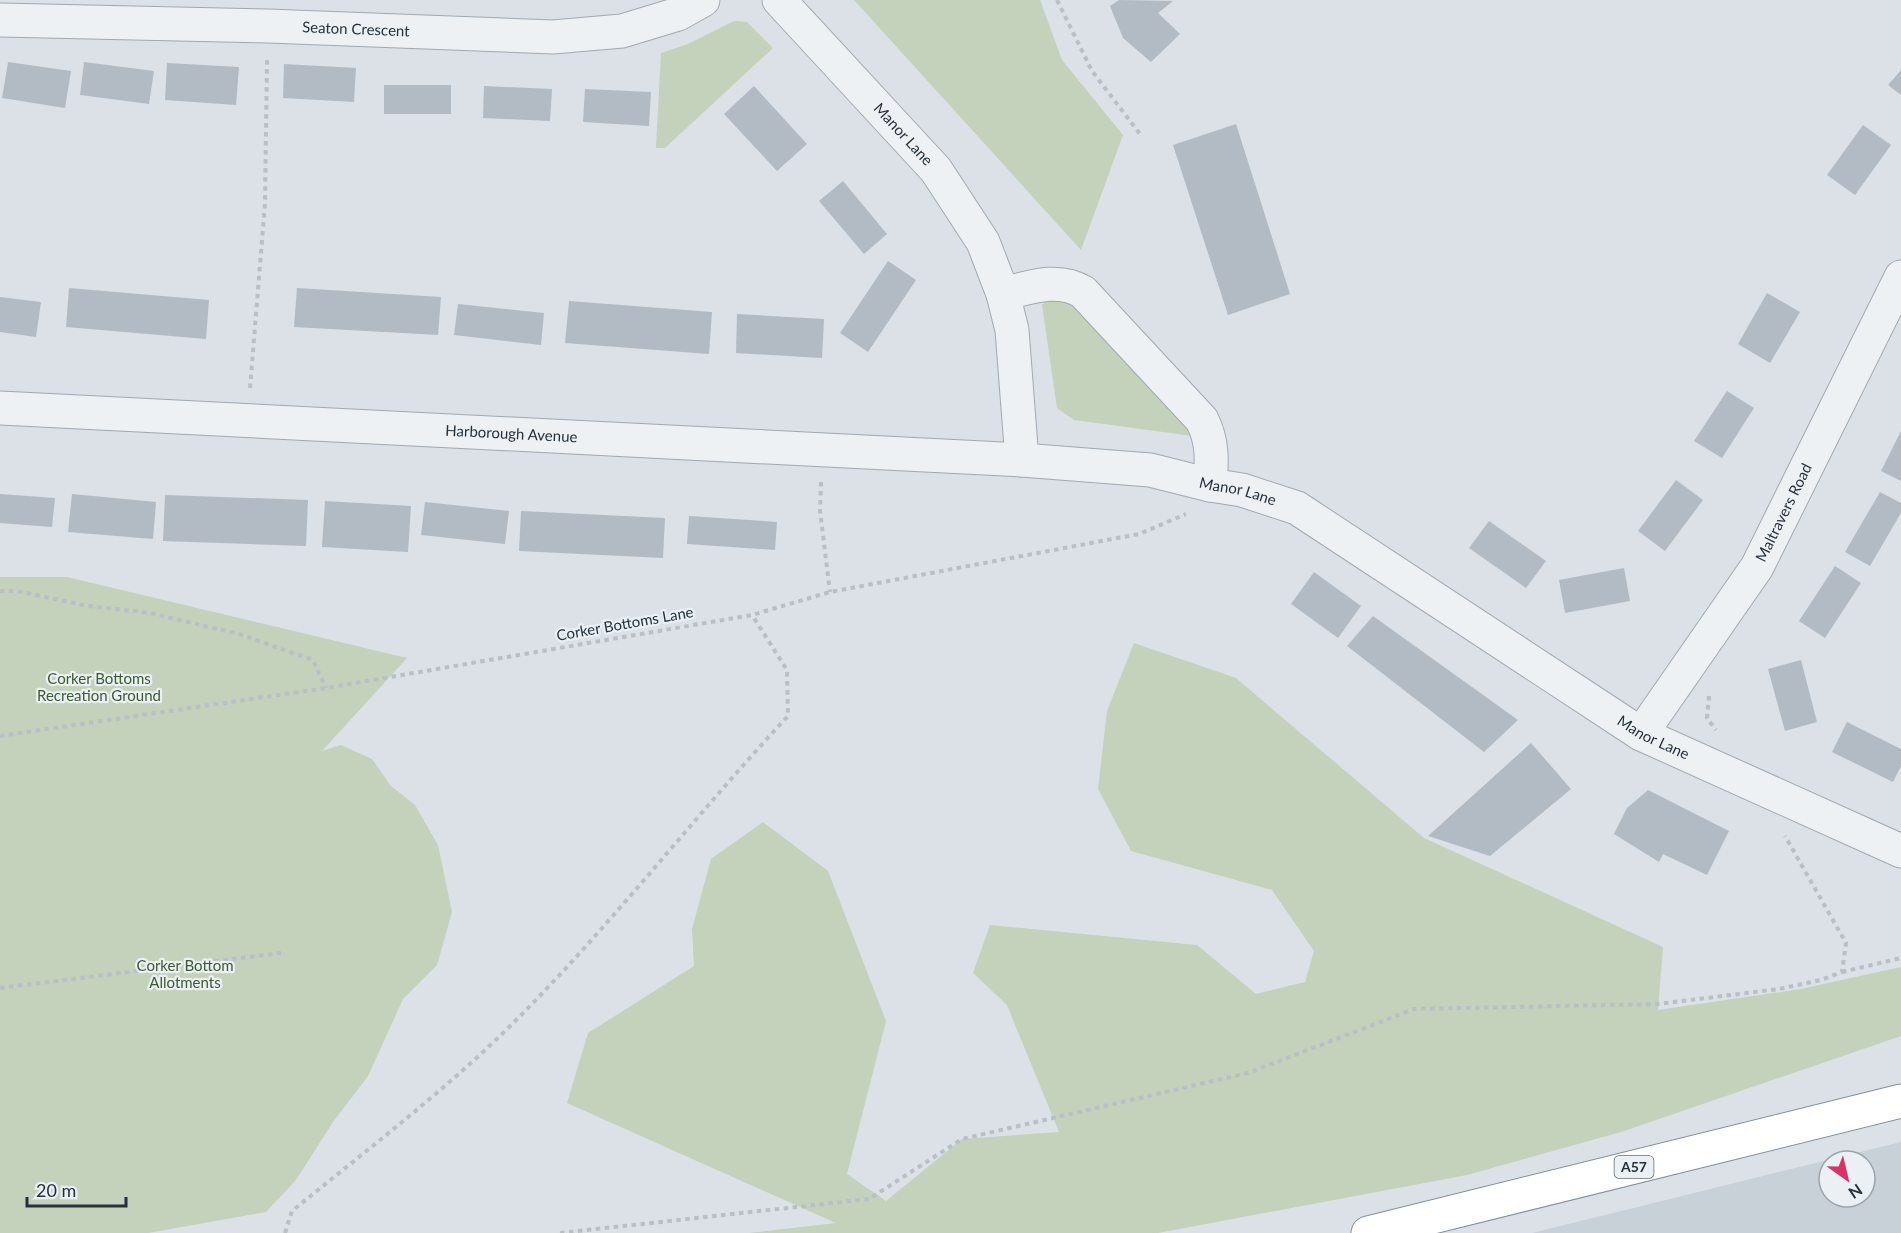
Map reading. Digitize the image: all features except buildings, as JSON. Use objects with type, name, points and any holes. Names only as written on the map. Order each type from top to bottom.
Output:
[{"type":"highway","name":"A57","points":[[1368,1233],[1901,1101]]},
{"type":"street","name":"Seaton Crescent","points":[[0,20],[268,26],[553,37],[622,31],[678,14],[703,0]]},
{"type":"street","name":"Manor Lane","points":[[779,0],[936,170],[983,242],[1004,294],[1016,368],[1022,460],[1150,470],[1210,485],[1242,490],[1297,508],[1641,734],[1789,798],[1901,851]]},
{"type":"street","name":"Maltravers Road","points":[[1641,734],[1757,567],[1901,277]]},
{"type":"street","points":[[1004,294],[1041,285],[1058,284],[1071,285],[1083,292],[1202,420],[1210,435],[1213,451],[1210,485]]},
{"type":"street","name":"Harborough Avenue","points":[[0,408],[1022,460]]},
{"type":"path","points":[[1058,0],[1092,71],[1140,134]]},
{"type":"path","points":[[247,420],[265,204],[268,26]]},
{"type":"path","points":[[820,511],[830,592]]},
{"type":"path","name":"Corker Bottoms Lane","points":[[0,736],[326,688],[752,615],[830,592],[1139,534],[1190,512]]},
{"type":"path","points":[[0,591],[17,591],[87,606],[150,613],[239,634],[313,660],[326,688]]},
{"type":"path","points":[[285,1233],[292,1211],[440,1091],[501,1034],[603,925],[788,716],[787,670],[752,615]]},
{"type":"path","points":[[1713,685],[1709,696],[1707,718],[1720,736]]},
{"type":"path","points":[[1789,798],[1776,820],[1846,943],[1842,972]]},
{"type":"path","points":[[0,988],[281,953]]},
{"type":"path","points":[[560,1233],[869,1199],[962,1139],[1248,1073],[1414,1009],[1658,1004],[1779,989],[1901,958]]},
{"type":"shaded area","points":[[1901,1142],[1901,1233],[1532,1233],[1817,1163],[1817,1209],[1877,1209],[1877,1149],[1873,1149]]},
{"type":"green space","points":[[854,0],[1040,0],[1062,60],[1123,135],[1081,250]]},
{"type":"green space","points":[[734,21],[747,22],[773,48],[665,148],[656,148],[661,53],[688,44]]},
{"type":"green space","points":[[1052,296],[1068,297],[1193,430],[1193,436],[1074,420],[1057,408],[1042,305]]},
{"type":"green space","points":[[0,577],[67,577],[407,658],[322,751],[341,745],[372,759],[391,786],[415,805],[438,845],[452,912],[437,965],[403,999],[368,1076],[333,1122],[296,1180],[266,1212],[148,1233],[0,1233]]},
{"type":"green space","points":[[1134,643],[1236,678],[1424,838],[1663,947],[1658,1010],[1801,989],[1901,967],[1901,1036],[1621,1132],[1467,1175],[1158,1233],[749,1233],[836,1223],[567,1103],[588,1033],[694,966],[692,929],[711,859],[763,822],[828,871],[886,1021],[847,1174],[886,1201],[962,1139],[1059,1132],[1007,1005],[973,973],[990,925],[1197,945],[1256,994],[1305,982],[1314,951],[1272,890],[1131,851],[1098,789],[1107,711]]},
{"type":"park label","name":"Corker Bottoms Recreation Ground","points":[[99,688]]},
{"type":"park label","name":"Corker Bottom Allotments","points":[[185,974]]}]
